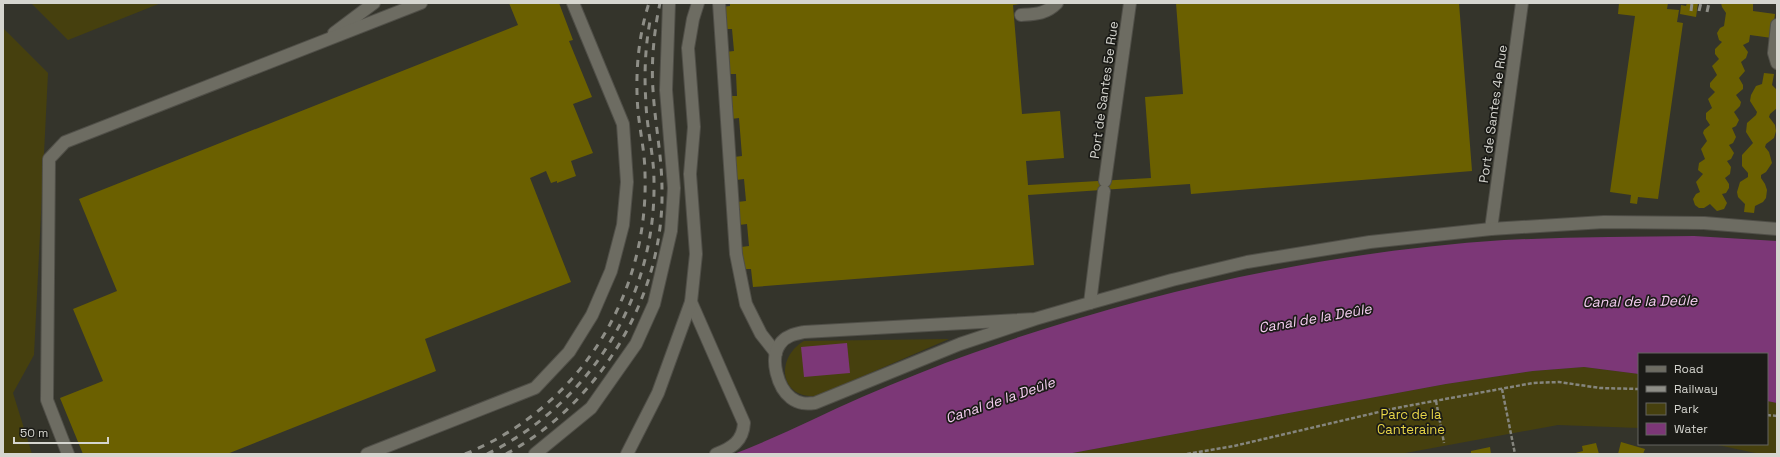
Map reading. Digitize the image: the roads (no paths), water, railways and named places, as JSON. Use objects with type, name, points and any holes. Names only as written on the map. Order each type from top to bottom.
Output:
[{"type":"street","points":[[322,42],[374,3]]},
{"type":"street","points":[[68,454],[46,400],[49,159],[64,142],[422,3]]},
{"type":"street","points":[[367,454],[535,388],[569,352],[592,315],[611,271],[622,225],[627,182],[623,124],[574,3]]},
{"type":"street","points":[[536,454],[591,408],[636,344],[654,304],[671,231],[674,188],[666,90],[668,3]]},
{"type":"street","points":[[627,454],[658,393],[691,302],[696,254],[690,174],[694,127],[688,48],[693,19],[698,3]]},
{"type":"street","points":[[719,3],[736,254],[744,297],[751,317],[761,334],[776,353]]},
{"type":"street","points":[[1021,15],[1042,13],[1050,10],[1057,3]]},
{"type":"street","name":"Port de Santes 5e Rue","points":[[1090,303],[1130,3]]},
{"type":"street","name":"Port de Santes 4e Rue","points":[[1491,229],[1522,3]]},
{"type":"street","points":[[1777,24],[1774,53],[1777,63]]},
{"type":"street","points":[[1035,319],[804,332],[786,338],[780,344],[776,353],[775,364],[777,374],[786,394],[799,403],[815,403],[960,344],[1035,319],[1172,280],[1293,253],[1370,242],[1491,229],[1641,222],[1704,223],[1777,229]]},
{"type":"street","points":[[691,302],[744,423],[744,431],[739,442],[716,454]]},
{"type":"water","name":"Canal de la Deûle","points":[[1694,236],[1777,241],[1777,403],[1768,401],[1768,353],[1638,353],[1638,374],[1584,367],[1533,371],[1446,384],[1067,454],[734,454],[931,368],[1037,331],[1102,311],[1168,294],[1235,278],[1369,254],[1504,240]]},
{"type":"water","points":[[847,343],[850,373],[804,377],[801,347]]},
{"type":"railway","points":[[465,454],[506,434],[542,408],[573,377],[599,342],[620,304],[635,263],[643,219],[645,166],[638,111],[637,70],[642,29],[649,3]]},
{"type":"railway","points":[[506,454],[539,433],[570,407],[597,377],[620,343],[638,307],[652,269],[660,230],[662,190],[661,165],[652,79],[656,24],[660,3]]},
{"type":"railway","points":[[1691,11],[1692,3]]},
{"type":"railway","points":[[1699,11],[1701,3]]},
{"type":"railway","points":[[1707,12],[1709,3]]},
{"type":"railway","points":[[487,454],[524,433],[557,407],[586,376],[610,342],[629,305],[643,266],[652,225],[654,172],[645,82],[646,49],[651,16]]},
{"type":"park label","name":"Parc de la Canteraine","points":[[1411,422]]}]
